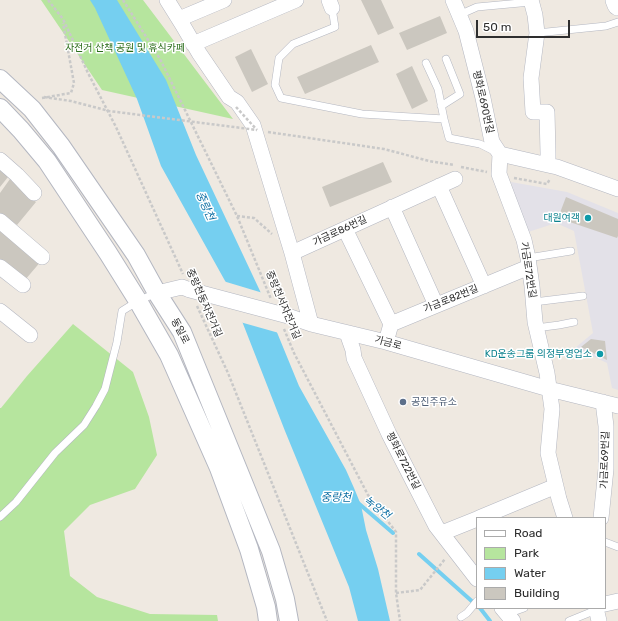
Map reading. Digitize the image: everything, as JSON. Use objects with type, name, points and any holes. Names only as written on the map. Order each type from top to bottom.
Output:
[{"type":"main road","points":[[616,0],[618,5]]},
{"type":"street","points":[[166,0],[229,97],[237,102],[252,125],[292,253],[311,324]]},
{"type":"street","points":[[179,19],[224,0]]},
{"type":"street","points":[[194,44],[296,0]]},
{"type":"street","name":"평화로690번길","points":[[453,0],[466,30],[492,142],[500,154]]},
{"type":"street","points":[[531,1],[535,15],[537,33],[531,78],[533,112],[547,112],[548,153],[553,166]]},
{"type":"street","name":"동일로","points":[[0,79],[32,109],[61,146],[136,255],[157,293],[182,332],[271,551],[285,599],[289,621]]},
{"type":"street","points":[[0,108],[47,161],[108,253],[169,355],[219,468],[249,549],[266,607],[268,621]]},
{"type":"street","points":[[500,154],[553,166],[618,189]]},
{"type":"street","name":"가금로72번길","points":[[500,154],[499,174],[524,240],[532,286],[535,322],[547,372],[552,409],[548,453],[559,499],[566,517]]},
{"type":"street","points":[[0,160],[34,194]]},
{"type":"street","name":"가금로86번길","points":[[292,253],[455,178]]},
{"type":"street","points":[[439,186],[484,286]]},
{"type":"street","points":[[392,207],[436,305]]},
{"type":"street","points":[[0,221],[42,257]]},
{"type":"street","points":[[345,228],[391,324],[386,342]]},
{"type":"street","name":"가금로82번길","points":[[391,324],[484,286],[528,263]]},
{"type":"street","points":[[0,267],[22,285]]},
{"type":"street","name":"가금로","points":[[157,293],[182,287],[285,320],[311,324],[386,342],[618,406]]},
{"type":"street","points":[[0,311],[30,335]]},
{"type":"street","name":"평화로722번길","points":[[347,333],[354,358],[389,434],[436,526],[476,578]]},
{"type":"street","name":"가금로69번길","points":[[601,517],[606,462],[606,426],[603,402]]},
{"type":"street","points":[[480,517],[556,486]]},
{"type":"street","points":[[442,533],[476,519]]},
{"type":"street","points":[[606,607],[618,601]]},
{"type":"lane","points":[[459,15],[477,7],[531,1]]},
{"type":"lane","points":[[331,4],[335,27],[293,44],[279,58],[275,85],[281,98],[362,114],[444,119]]},
{"type":"lane","points":[[537,33],[606,26],[618,22]]},
{"type":"lane","points":[[441,106],[460,94],[446,59]]},
{"type":"lane","points":[[426,63],[438,89],[448,138],[480,144],[500,154]]},
{"type":"lane","points":[[528,263],[571,251]]},
{"type":"lane","points":[[0,517],[16,502],[55,454],[84,425],[96,406],[105,389],[117,342],[122,310],[157,293]]},
{"type":"lane","points":[[534,302],[583,296]]},
{"type":"lane","points":[[536,328],[574,322]]},
{"type":"lane","points":[[606,542],[618,547]]},
{"type":"lane","points":[[461,617],[468,613],[476,602]]},
{"type":"lane","points":[[507,614],[521,609]]},
{"type":"lane","points":[[569,621],[599,611]]},
{"type":"path","name":"중랑천동자전거길","points":[[48,0],[63,18],[88,73],[116,127],[228,373],[327,621]]},
{"type":"path","name":"중랑천서자전거길","points":[[123,0],[160,59],[237,216],[273,303]]},
{"type":"path","points":[[63,18],[74,83],[71,93],[44,98],[71,101],[109,111],[257,130],[236,107]]},
{"type":"path","points":[[264,132],[384,149],[429,161],[547,184],[553,166]]},
{"type":"path","points":[[237,216],[254,218],[292,253]]},
{"type":"path","name":"중랑천서자전거길","points":[[285,320],[294,354],[368,495],[396,532],[396,593],[400,621]]},
{"type":"path","points":[[396,593],[420,590],[445,560]]},
{"type":"shaded area","name":"KD운송그룹 의정부영업소","points":[[511,182],[567,192],[618,213],[618,390],[612,388],[607,363],[575,348],[593,333],[574,231],[556,223],[525,233]]},
{"type":"green space","name":"자전거 산책 공원 및 휴식카페","points":[[41,0],[143,0],[233,119],[102,90]]},
{"type":"green space","points":[[73,324],[133,372],[149,417],[157,455],[135,489],[90,505],[64,531],[70,576],[97,597],[150,614],[217,615],[218,621],[0,621],[0,408]]},
{"type":"water","name":"중랑천","points":[[90,0],[117,0],[166,80],[196,155],[260,291],[299,386],[346,470],[354,488],[361,505],[366,530],[378,569],[390,621],[358,621],[349,587],[285,431],[229,288],[161,166],[137,99]]},
{"type":"pier","points":[[223,281],[263,293],[279,333],[240,322]]},
{"type":"building","points":[[361,0],[381,0],[394,28],[378,35]]},
{"type":"building","points":[[440,16],[447,33],[407,50],[399,33]]},
{"type":"building","points":[[371,45],[379,62],[305,94],[297,77]]},
{"type":"building","points":[[251,49],[268,84],[252,92],[235,57]]},
{"type":"building","points":[[412,66],[428,101],[412,109],[396,74]]},
{"type":"building","points":[[383,162],[392,182],[330,207],[322,187]]},
{"type":"building","points":[[0,168],[8,177],[0,187]]},
{"type":"building","points":[[10,179],[36,202],[17,225],[0,214],[0,193]]},
{"type":"building","name":"대원여객","points":[[566,197],[618,219],[617,238],[558,218]]},
{"type":"building","points":[[0,223],[42,260],[25,280],[0,263]]},
{"type":"building","name":"KD운송그룹 의정부영업소","points":[[591,339],[605,341],[607,360],[581,347]]},
{"type":"waterway","name":"녹양천","points":[[357,502],[393,533]]},
{"type":"waterway","name":"녹양천","points":[[419,554],[475,604]]},
{"type":"waterway","name":"녹양천","points":[[481,609],[490,621]]},
{"type":"place","name":"대원여객","points":[[588,218]]},
{"type":"place","name":"KD운송그룹 의정부영업소","points":[[600,354]]},
{"type":"place","name":"공진주유소","points":[[403,402]]}]
